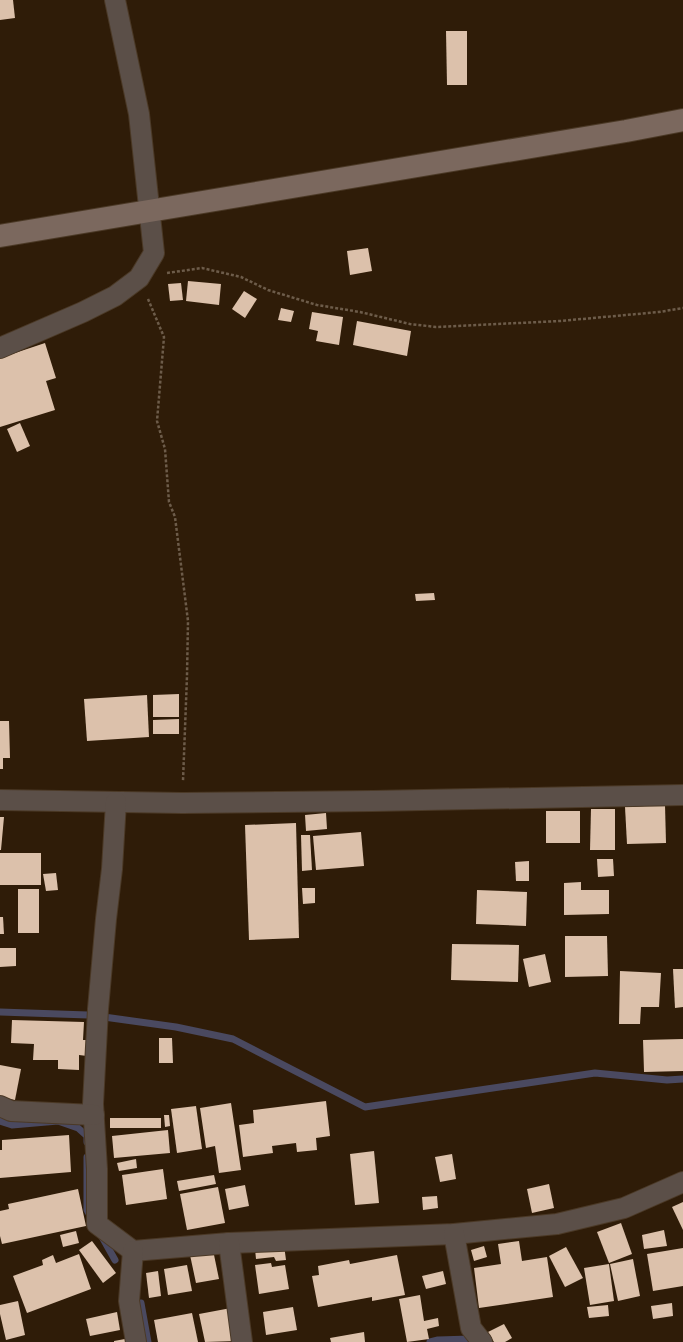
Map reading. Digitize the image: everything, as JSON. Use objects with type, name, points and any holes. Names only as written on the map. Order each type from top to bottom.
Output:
[{"type":"street","points":[[0,348],[83,312],[115,296],[139,278],[154,253],[139,114],[115,0]]},
{"type":"street","points":[[0,236],[626,131],[683,120]]},
{"type":"street","points":[[0,800],[182,803],[683,795]]},
{"type":"street","points":[[116,802],[112,869],[98,1009],[93,1104],[97,1168],[97,1224],[133,1252],[229,1243],[454,1234],[557,1224],[624,1208],[683,1182]]},
{"type":"street","points":[[0,1106],[11,1111],[94,1115]]},
{"type":"street","points":[[454,1234],[471,1328],[482,1342]]},
{"type":"street","points":[[229,1243],[242,1342]]},
{"type":"street","points":[[133,1252],[130,1301],[136,1342]]},
{"type":"path","points":[[182,803],[188,622],[175,516],[169,502],[164,449],[157,421],[164,337],[139,278],[202,268],[241,276],[268,290],[317,305],[360,312],[410,324],[436,327],[560,321],[659,312],[683,308]]},
{"type":"building","points":[[0,0],[13,0],[15,18],[0,20]]},
{"type":"building","points":[[446,31],[467,31],[467,85],[447,85]]},
{"type":"building","points":[[368,248],[372,271],[350,275],[347,251]]},
{"type":"building","points":[[188,281],[221,284],[219,305],[186,301]]},
{"type":"building","points":[[181,283],[183,300],[170,301],[168,284]]},
{"type":"building","points":[[244,291],[257,299],[245,318],[232,309]]},
{"type":"building","points":[[281,308],[294,311],[291,322],[278,320]]},
{"type":"building","points":[[312,312],[343,317],[339,345],[316,341],[318,331],[309,329]]},
{"type":"building","points":[[357,321],[411,331],[407,356],[353,345]]},
{"type":"building","points":[[45,343],[56,378],[46,381],[55,410],[0,427],[0,358]]},
{"type":"building","points":[[20,423],[30,446],[17,452],[7,429]]},
{"type":"building","points":[[434,593],[435,600],[416,601],[415,594]]},
{"type":"building","points":[[179,694],[179,717],[153,717],[153,695]]},
{"type":"building","points":[[147,695],[149,737],[87,741],[84,699]]},
{"type":"building","points":[[179,719],[179,734],[153,734],[153,720]]},
{"type":"building","points":[[0,721],[9,721],[10,758],[3,758],[3,769],[0,769]]},
{"type":"building","points":[[665,805],[666,843],[627,844],[625,807]]},
{"type":"building","points":[[591,809],[615,809],[615,850],[590,850]]},
{"type":"building","points":[[546,811],[580,811],[580,843],[546,843]]},
{"type":"building","points":[[326,813],[327,829],[306,831],[305,815]]},
{"type":"building","points":[[0,817],[4,817],[1,850],[0,850]]},
{"type":"building","points":[[296,823],[299,938],[249,940],[245,825]]},
{"type":"building","points":[[361,832],[364,866],[316,870],[313,836]]},
{"type":"building","points":[[301,835],[310,835],[312,870],[302,871]]},
{"type":"building","points":[[0,853],[41,853],[41,885],[0,885]]},
{"type":"building","points":[[597,859],[613,859],[614,876],[598,877]]},
{"type":"building","points":[[529,861],[529,881],[516,881],[515,862]]},
{"type":"building","points":[[56,873],[58,890],[46,891],[43,874]]},
{"type":"building","points":[[581,882],[581,890],[609,890],[609,914],[564,915],[564,883]]},
{"type":"building","points":[[302,888],[315,888],[315,903],[303,904]]},
{"type":"building","points":[[18,889],[39,889],[39,933],[18,933]]},
{"type":"building","points":[[477,890],[527,892],[526,926],[476,924]]},
{"type":"building","points":[[0,917],[3,917],[4,934],[0,934]]},
{"type":"building","points":[[565,936],[607,936],[608,976],[565,977]]},
{"type":"building","points":[[452,944],[519,945],[518,982],[451,980]]},
{"type":"building","points":[[0,948],[16,948],[16,966],[0,967]]},
{"type":"building","points":[[545,954],[551,982],[529,987],[523,959]]},
{"type":"building","points":[[673,969],[683,969],[683,1007],[675,1008]]},
{"type":"building","points":[[620,971],[661,973],[659,1007],[641,1007],[640,1024],[619,1024]]},
{"type":"building","points":[[12,1020],[84,1022],[83,1040],[87,1040],[87,1056],[79,1055],[79,1070],[58,1069],[58,1060],[33,1060],[34,1044],[11,1043]]},
{"type":"building","points":[[159,1038],[172,1038],[173,1063],[159,1063]]},
{"type":"building","points":[[683,1039],[683,1071],[644,1072],[643,1040]]},
{"type":"building","points":[[0,1065],[21,1069],[15,1100],[0,1097]]},
{"type":"building","points":[[326,1101],[330,1136],[316,1138],[317,1150],[297,1152],[296,1143],[272,1146],[273,1153],[243,1157],[239,1125],[254,1123],[253,1110]]},
{"type":"building","points":[[231,1103],[241,1170],[219,1173],[215,1146],[206,1148],[200,1108]]},
{"type":"building","points":[[196,1106],[202,1149],[177,1153],[171,1109]]},
{"type":"building","points":[[164,1115],[169,1115],[170,1126],[165,1127]]},
{"type":"building","points":[[110,1118],[161,1118],[161,1128],[110,1128]]},
{"type":"building","points":[[168,1130],[170,1153],[114,1158],[112,1136]]},
{"type":"building","points":[[69,1135],[71,1172],[0,1178],[0,1150],[2,1150],[2,1140]]},
{"type":"building","points":[[374,1151],[379,1203],[355,1205],[350,1154]]},
{"type":"building","points":[[452,1154],[456,1179],[440,1182],[435,1157]]},
{"type":"building","points":[[136,1159],[137,1168],[119,1171],[117,1163]]},
{"type":"building","points":[[163,1169],[167,1199],[126,1205],[122,1175]]},
{"type":"building","points":[[214,1175],[216,1184],[179,1191],[177,1181]]},
{"type":"building","points":[[549,1184],[554,1208],[532,1213],[527,1189]]},
{"type":"building","points":[[245,1185],[249,1206],[229,1210],[225,1189]]},
{"type":"building","points":[[218,1187],[225,1223],[187,1230],[180,1194]]},
{"type":"building","points":[[78,1189],[86,1226],[2,1244],[0,1236],[0,1211],[9,1209],[8,1204]]},
{"type":"building","points":[[437,1196],[438,1208],[423,1210],[422,1197]]},
{"type":"building","points":[[683,1202],[683,1230],[672,1207]]},
{"type":"building","points":[[621,1223],[632,1254],[609,1263],[597,1232]]},
{"type":"building","points":[[664,1230],[667,1246],[644,1249],[642,1235]]},
{"type":"building","points":[[76,1231],[79,1243],[63,1247],[60,1235]]},
{"type":"building","points":[[92,1241],[116,1273],[103,1283],[79,1250]]},
{"type":"building","points":[[519,1241],[522,1261],[547,1257],[553,1297],[479,1308],[474,1268],[501,1264],[498,1244]]},
{"type":"building","points":[[284,1245],[286,1260],[276,1261],[274,1257],[256,1259],[255,1249]]},
{"type":"building","points":[[484,1246],[487,1257],[474,1261],[471,1250]]},
{"type":"building","points":[[566,1247],[583,1278],[565,1287],[549,1256]]},
{"type":"building","points":[[683,1248],[683,1286],[653,1291],[647,1254]]},
{"type":"building","points":[[213,1250],[219,1279],[196,1283],[190,1255]]},
{"type":"building","points":[[79,1254],[91,1289],[27,1313],[13,1276],[43,1265],[42,1260],[53,1255],[56,1263]]},
{"type":"building","points":[[397,1255],[405,1295],[372,1301],[372,1297],[318,1307],[312,1276],[319,1275],[318,1266],[349,1260],[350,1264]]},
{"type":"building","points":[[633,1259],[640,1296],[618,1301],[610,1264]]},
{"type":"building","points":[[271,1263],[272,1267],[285,1265],[289,1289],[259,1294],[255,1265]]},
{"type":"building","points":[[609,1264],[614,1301],[590,1305],[584,1268]]},
{"type":"building","points":[[187,1265],[192,1291],[168,1295],[164,1269]]},
{"type":"building","points":[[158,1271],[161,1296],[149,1298],[146,1273]]},
{"type":"building","points":[[443,1271],[446,1284],[426,1289],[422,1276]]},
{"type":"building","points":[[420,1295],[424,1321],[438,1318],[439,1326],[427,1329],[429,1339],[407,1342],[399,1299]]},
{"type":"building","points":[[18,1301],[25,1335],[6,1340],[0,1314],[0,1305]]},
{"type":"building","points":[[672,1303],[673,1316],[653,1319],[651,1306]]},
{"type":"building","points":[[608,1305],[609,1316],[589,1318],[587,1307]]},
{"type":"building","points":[[293,1307],[297,1330],[266,1335],[263,1312]]},
{"type":"building","points":[[231,1308],[237,1341],[205,1342],[199,1314]]},
{"type":"building","points":[[117,1312],[120,1330],[90,1336],[86,1319]]},
{"type":"building","points":[[192,1313],[198,1342],[158,1342],[154,1320]]},
{"type":"building","points":[[504,1324],[512,1338],[505,1342],[494,1342],[488,1332]]},
{"type":"building","points":[[364,1332],[365,1342],[331,1342],[330,1338]]},
{"type":"building","points":[[125,1339],[126,1342],[114,1342],[114,1341]]},
{"type":"waterway","points":[[0,1012],[88,1015]]},
{"type":"waterway","points":[[104,1017],[176,1027],[233,1039],[365,1107],[595,1073],[667,1080],[683,1079]]},
{"type":"waterway","points":[[0,1121],[12,1125],[58,1121],[78,1128],[87,1136],[87,1142]]},
{"type":"waterway","points":[[87,1157],[87,1210],[92,1219]]},
{"type":"waterway","points":[[101,1235],[115,1260]]},
{"type":"waterway","points":[[141,1303],[148,1342]]},
{"type":"waterway","points":[[430,1342],[438,1340],[470,1339],[472,1342]]}]
